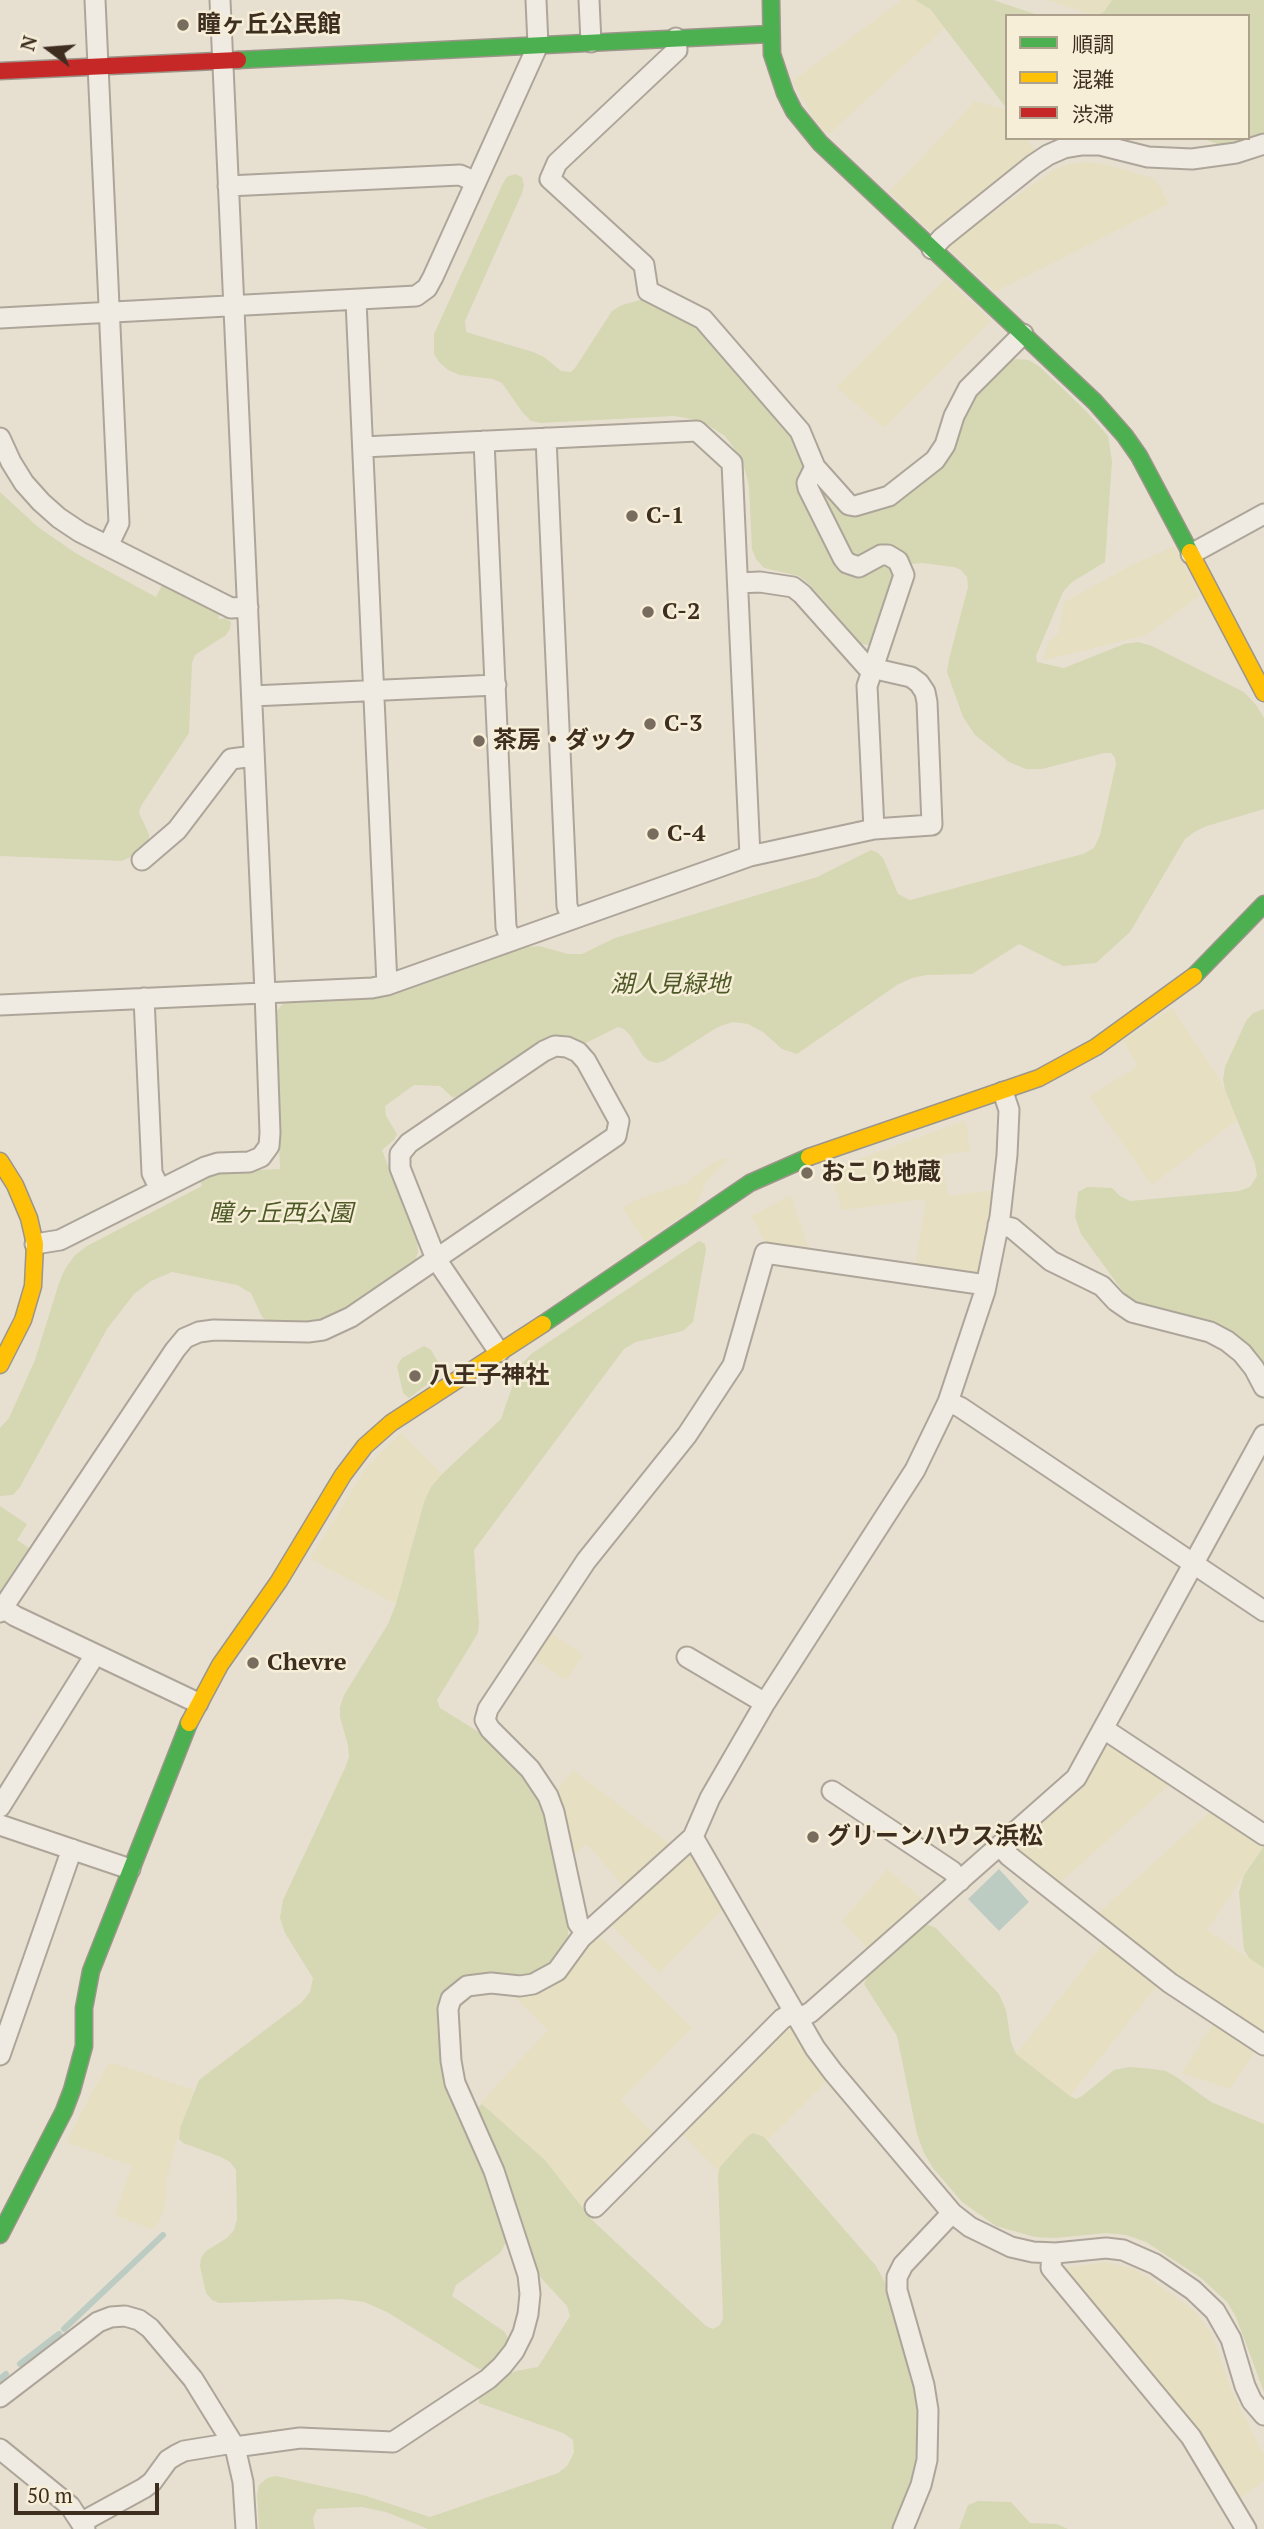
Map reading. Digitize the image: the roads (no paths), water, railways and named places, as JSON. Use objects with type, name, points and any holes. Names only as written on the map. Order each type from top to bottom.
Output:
[{"type":"street","points":[[95,0],[119,523],[108,546]]},
{"type":"street","points":[[35,1244],[60,1240],[205,1167],[218,1163],[249,1162],[261,1157],[269,1146],[265,992],[220,0]]},
{"type":"street","points":[[0,318],[416,296],[426,288],[538,45],[536,0]]},
{"type":"street","points":[[589,0],[591,42]]},
{"type":"street","points":[[771,0],[772,54],[785,93],[806,128],[1095,402],[1125,436],[1139,456],[1264,693]]},
{"type":"street","points":[[0,71],[770,34]]},
{"type":"street","points":[[676,38],[677,50],[557,163],[550,179],[644,265],[648,291],[703,319],[800,431],[815,467],[849,505],[855,506],[889,496],[942,453],[954,416],[968,390],[1023,334]]},
{"type":"street","points":[[932,248],[1033,165],[1064,148],[1100,145],[1148,157],[1192,159],[1236,153],[1264,144]]},
{"type":"street","points":[[228,186],[460,175],[476,182]]},
{"type":"street","points":[[356,301],[387,985]]},
{"type":"street","points":[[363,447],[697,431],[732,463],[750,856]]},
{"type":"street","points":[[0,438],[11,462],[41,502],[80,532],[231,608],[248,607]]},
{"type":"street","points":[[546,438],[567,906],[572,919]]},
{"type":"street","points":[[484,441],[506,928],[511,941]]},
{"type":"street","points":[[815,467],[807,483],[808,488],[847,563],[859,566],[881,555],[888,555],[902,567],[903,582],[867,686],[874,828]]},
{"type":"street","points":[[1191,554],[1264,514]]},
{"type":"street","points":[[0,1006],[387,985],[750,856],[874,828],[932,825],[925,692],[919,683],[911,677],[874,670],[862,663],[793,587],[760,582],[738,583]]},
{"type":"street","points":[[252,696],[496,685]]},
{"type":"street","points":[[142,860],[177,830],[231,759],[254,756]]},
{"type":"street","points":[[0,2235],[64,2111],[72,2090],[83,2046],[91,1970],[182,1736],[220,1665],[300,1549],[343,1475],[365,1446],[391,1423],[760,1178],[799,1160],[1003,1092],[1068,1063],[1096,1047],[1165,999],[1213,958],[1264,904]]},
{"type":"street","points":[[144,999],[152,1173],[159,1189]]},
{"type":"street","points":[[198,1703],[1,1610],[185,1338],[214,1330],[308,1332],[323,1330],[351,1317],[436,1259],[616,1136],[619,1121],[586,1061],[578,1052],[567,1046],[555,1046],[544,1051],[409,1143],[400,1154],[400,1168],[436,1259],[499,1352]]},
{"type":"street","points":[[0,2449],[70,2506],[83,2526],[144,2488],[152,2482],[168,2460],[184,2451],[300,2438],[393,2442],[488,2379],[514,2351],[528,2314],[528,2275],[494,2171],[455,2083],[447,2009],[451,1999],[467,1986],[491,1983],[520,1986],[546,1978],[557,1970],[586,1933],[693,1837],[710,1798],[765,1703],[915,1470],[948,1402],[986,1285],[998,1225],[1009,1110],[1003,1092]]},
{"type":"street","points":[[0,1161],[23,1201],[35,1244],[35,1269],[29,1304],[0,1365]]},
{"type":"street","points":[[998,1225],[1012,1228],[1051,1261],[1102,1286],[1116,1301],[1132,1312],[1210,1332],[1227,1341],[1248,1360],[1264,1387]]},
{"type":"street","points":[[586,1933],[578,1923],[554,1812],[548,1796],[530,1769],[490,1730],[485,1720],[488,1709],[586,1561],[687,1435],[733,1365],[765,1253],[986,1285]]},
{"type":"street","points":[[948,1402],[1264,1611]]},
{"type":"street","points":[[595,2207],[782,2019],[811,2012],[1076,1778],[1264,1434]]},
{"type":"street","points":[[0,1807],[95,1655]]},
{"type":"street","points":[[687,1657],[765,1703]]},
{"type":"street","points":[[1104,1729],[1264,1835]]},
{"type":"street","points":[[832,1791],[952,1871],[960,1881]]},
{"type":"street","points":[[0,1825],[130,1869]]},
{"type":"street","points":[[693,1837],[797,2016],[833,2072],[952,2213],[989,2239],[1011,2247],[1052,2253],[1106,2248],[1123,2250],[1155,2264],[1205,2300],[1224,2325],[1245,2386],[1252,2401],[1264,2415]]},
{"type":"street","points":[[1000,1846],[1009,1856],[1170,1983],[1264,2045]]},
{"type":"street","points":[[0,2056],[72,1849]]},
{"type":"street","points":[[903,2529],[921,2485],[927,2460],[928,2410],[924,2385],[897,2290],[897,2277],[903,2265],[952,2213]]},
{"type":"street","points":[[1052,2253],[1051,2268],[1191,2437],[1246,2529]]},
{"type":"street","points":[[0,2398],[98,2322],[125,2316],[139,2320],[150,2328],[193,2379],[234,2445],[243,2482],[246,2529]]},
{"type":"waterway","points":[[64,2329],[163,2235]]},
{"type":"waterway","points":[[20,2364],[59,2334]]},
{"type":"waterway","points":[[0,2379],[6,2374]]},
{"type":"place","name":"瞳ヶ丘公民館","points":[[183,25]]},
{"type":"place","name":"C-1","points":[[632,516]]},
{"type":"place","name":"C-2","points":[[648,612]]},
{"type":"place","name":"C-3","points":[[650,724]]},
{"type":"place","name":"茶房・ダック","points":[[479,741]]},
{"type":"place","name":"C-4","points":[[653,834]]},
{"type":"place","name":"おこり地蔵","points":[[807,1173]]},
{"type":"place","name":"八王子神社","points":[[415,1376]]},
{"type":"place","name":"Chevre","points":[[253,1663]]},
{"type":"place","name":"グリーンハウス浜松","points":[[813,1837]]},
{"type":"park label","name":"湖人見緑地","points":[[670,985]]},
{"type":"park label","name":"瞳ヶ丘西公園","points":[[281,1214]]}]
